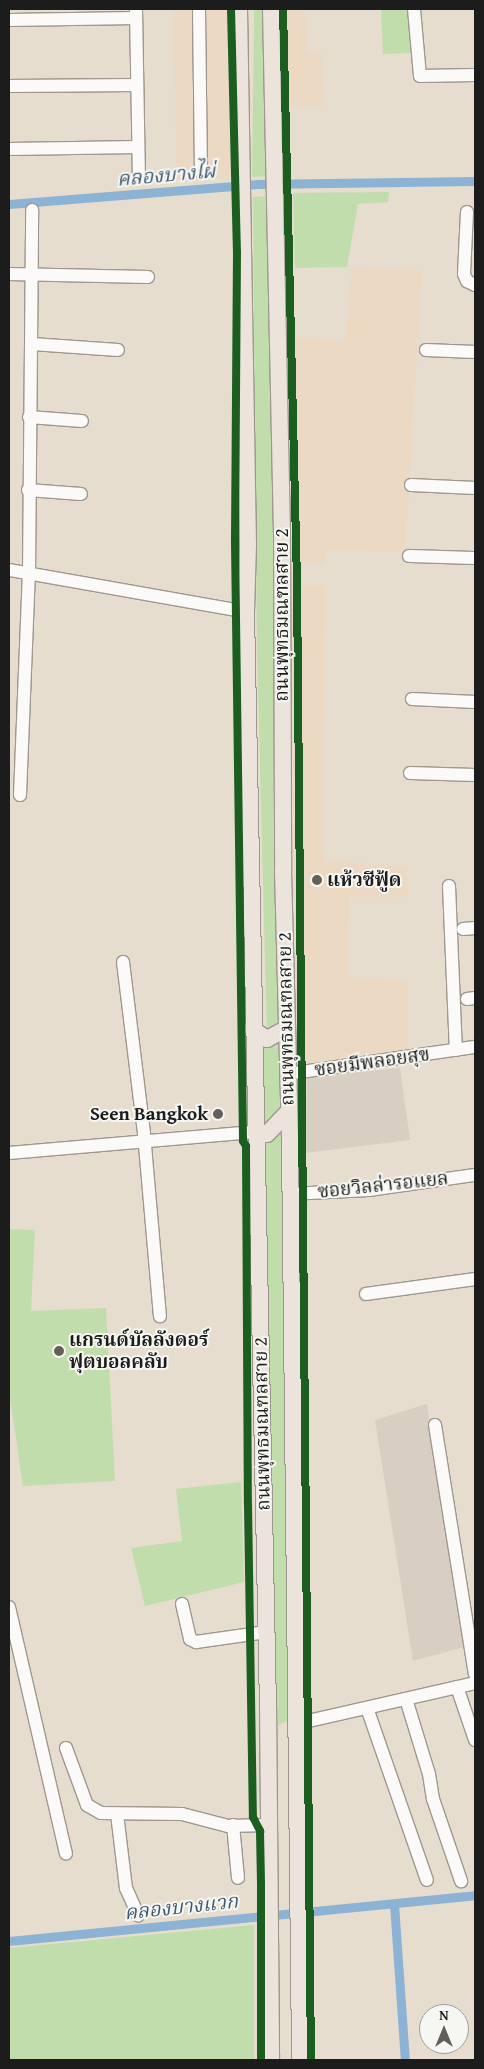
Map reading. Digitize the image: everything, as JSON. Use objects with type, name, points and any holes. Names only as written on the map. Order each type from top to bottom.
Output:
[{"type":"main road","name":"ถนนพุทธมณฑลสาย 2","points":[[239,9],[248,544],[246,612],[252,1029],[256,1132],[266,1632],[271,2060]]},
{"type":"main road","name":"ถนนพุทธมณฑลสาย 2","points":[[272,9],[290,1194],[300,2060]]},
{"type":"main road","points":[[252,1029],[267,1040],[286,1029]]},
{"type":"main road","points":[[256,1132],[267,1134],[288,1112]]},
{"type":"main road","points":[[268,1750],[276,1734],[295,1724]]},
{"type":"main road","points":[[268,1824],[273,1810],[281,1808],[296,1824]]},
{"type":"street","points":[[199,9],[201,172]]},
{"type":"street","points":[[414,9],[420,76],[475,74]]},
{"type":"street","points":[[9,20],[136,14],[139,173]]},
{"type":"street","points":[[9,86],[137,85]]},
{"type":"street","points":[[9,149],[138,147]]},
{"type":"street","points":[[20,795],[28,574],[32,210]]},
{"type":"street","points":[[467,212],[464,274],[467,281],[475,285]]},
{"type":"street","points":[[9,274],[148,277]]},
{"type":"street","points":[[32,344],[118,350]]},
{"type":"street","points":[[426,350],[475,352]]},
{"type":"street","points":[[29,418],[82,420]]},
{"type":"street","points":[[411,485],[475,488]]},
{"type":"street","points":[[28,490],[81,494]]},
{"type":"street","points":[[409,556],[475,558]]},
{"type":"street","points":[[9,570],[246,612]]},
{"type":"street","points":[[412,700],[475,702]]},
{"type":"street","points":[[410,773],[475,776]]},
{"type":"street","name":"ซอยมีพลอยสุข","points":[[449,886],[456,1050]]},
{"type":"street","points":[[123,962],[144,1140],[160,1316]]},
{"type":"street","name":"ซอยมีพลอยสุข","points":[[287,1074],[475,1047]]},
{"type":"street","points":[[9,1153],[144,1140],[256,1132]]},
{"type":"street","name":"ซอยวิลล่ารอแยล","points":[[290,1194],[369,1190],[475,1175]]},
{"type":"street","points":[[366,1294],[475,1279]]},
{"type":"street","points":[[434,1424],[475,1674]]},
{"type":"street","points":[[182,1604],[190,1639],[196,1642],[266,1632]]},
{"type":"street","points":[[9,1607],[66,1854]]},
{"type":"street","points":[[295,1724],[475,1683]]},
{"type":"street","points":[[457,1687],[475,1740]]},
{"type":"street","points":[[406,1699],[429,1774],[433,1799],[461,1881]]},
{"type":"street","points":[[367,1708],[427,1880]]},
{"type":"street","points":[[66,1748],[87,1805],[101,1813],[182,1814],[233,1826],[268,1824]]},
{"type":"street","points":[[116,1814],[126,1888],[138,1915]]},
{"type":"street","points":[[233,1826],[238,1878]]},
{"type":"shaded area","points":[[173,9],[228,9],[231,177],[177,180]]},
{"type":"shaded area","points":[[285,9],[305,9],[307,52],[321,53],[324,106],[286,106]]},
{"type":"shaded area","points":[[352,266],[422,271],[405,552],[326,549],[325,564],[300,563],[296,337],[345,341]]},
{"type":"shaded area","points":[[325,585],[324,861],[407,866],[407,897],[350,897],[347,977],[407,981],[407,1054],[298,1066],[293,586]]},
{"type":"shaded area","points":[[400,1068],[410,1140],[305,1153],[307,1077]]},
{"type":"shaded area","points":[[427,1404],[464,1647],[413,1661],[375,1420]]},
{"type":"green space","points":[[254,9],[262,9],[269,176],[252,177]]},
{"type":"green space","points":[[381,9],[410,9],[413,53],[383,54]]},
{"type":"green space","points":[[389,192],[388,202],[358,204],[347,267],[295,268],[293,193]]},
{"type":"green space","points":[[269,196],[277,692],[278,1025],[267,1035],[257,652],[253,197]]},
{"type":"green space","points":[[279,1043],[280,1118],[266,1128],[262,1121],[261,1047]]},
{"type":"green space","points":[[283,1131],[290,1720],[273,1727],[264,1143]]},
{"type":"green space","name":"แกรนด์บัลลังดอร์ ฟุตบอลคลับ","points":[[9,1229],[35,1230],[31,1311],[106,1308],[115,1481],[23,1486],[9,1391]]},
{"type":"green space","points":[[241,1482],[244,1582],[145,1606],[131,1548],[182,1541],[176,1489]]},
{"type":"green space","points":[[254,1925],[254,2060],[9,2060],[9,1948]]},
{"type":"waterway","name":"คลองบางไผ่","points":[[9,204],[257,184],[475,181]]},
{"type":"waterway","name":"คลองบางแวก","points":[[9,1941],[475,1895]]},
{"type":"waterway","points":[[394,1904],[405,2060]]},
{"type":"cycle path","points":[[231,9],[237,252],[235,544],[243,1141],[246,1146],[248,1505],[253,1817],[260,1831],[261,2060]]},
{"type":"cycle path","points":[[283,9],[297,582],[311,2060]]},
{"type":"place","name":"แห้วซีฟู้ด","points":[[317,880]]},
{"type":"place","name":"Seen Bangkok","points":[[218,1114]]},
{"type":"place","name":"แกรนด์บัลลังดอร์ ฟุตบอลคลับ","points":[[59,1351]]}]
